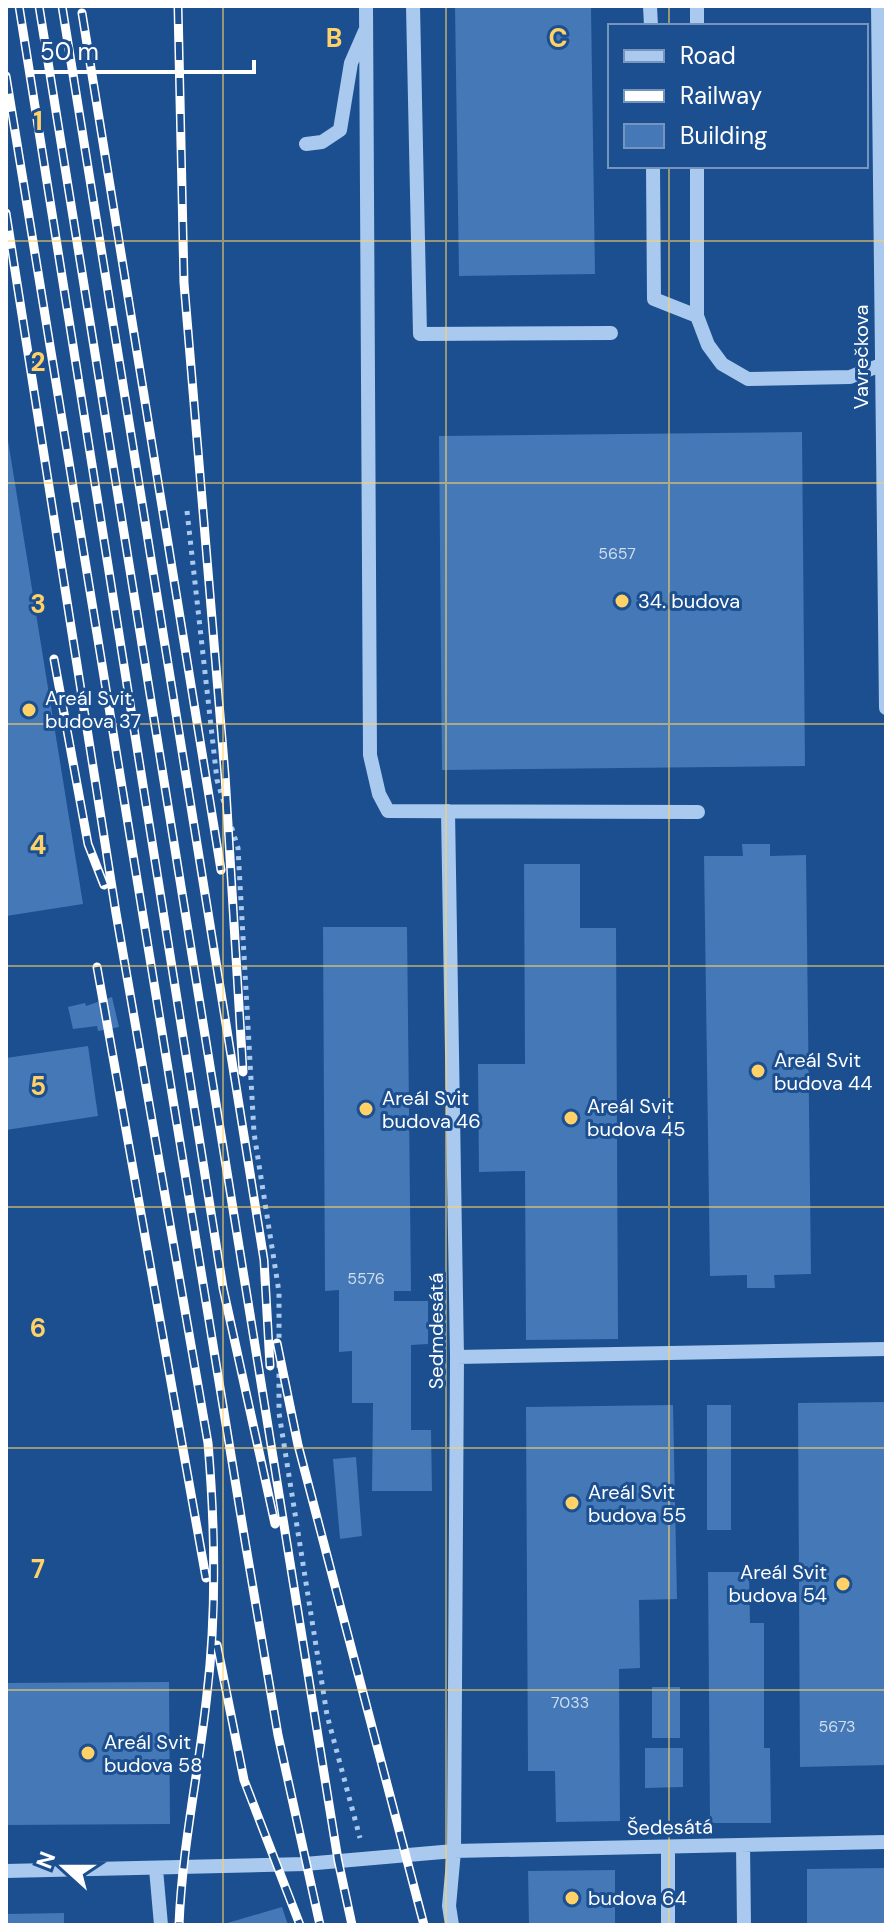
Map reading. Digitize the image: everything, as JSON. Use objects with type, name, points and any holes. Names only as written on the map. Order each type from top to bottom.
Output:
[{"type":"street","points":[[366,6],[370,755],[379,794],[388,811],[698,812]]},
{"type":"street","points":[[413,6],[420,334],[611,333]]},
{"type":"street","name":"Vavrečkova","points":[[878,6],[886,708]]},
{"type":"street","points":[[306,144],[322,142],[340,130],[351,63],[367,27]]},
{"type":"street","points":[[653,168],[654,299],[697,316]]},
{"type":"street","points":[[697,168],[697,316],[708,345],[722,364],[748,379],[850,377],[883,363]]},
{"type":"street","name":"Sedmdesátá","points":[[448,811],[457,1357],[454,1851],[449,1906],[452,1925]]},
{"type":"street","points":[[457,1357],[886,1349]]},
{"type":"street","name":"Šedesátá","points":[[454,1851],[886,1842]]},
{"type":"street","points":[[743,1845],[744,1925]]},
{"type":"street","points":[[668,1847],[668,1925]]},
{"type":"street","points":[[6,1871],[266,1866],[454,1851]]},
{"type":"street","points":[[156,1869],[161,1925]]},
{"type":"path","points":[[187,511],[217,780],[238,848],[254,1133],[279,1292],[279,1413],[327,1715],[366,1859]]},
{"type":"building","points":[[455,6],[591,6],[595,274],[459,276]]},
{"type":"building","name":"Areál Svit budova 37","points":[[6,428],[83,904],[6,916]]},
{"type":"building","name":"34. budova","points":[[802,432],[805,766],[442,770],[439,436]]},
{"type":"building","name":"Areál Svit budova 44","points":[[742,844],[770,844],[770,856],[806,855],[811,1274],[774,1275],[775,1288],[747,1288],[747,1275],[710,1276],[704,856],[743,856]]},
{"type":"building","name":"Areál Svit budova 45","points":[[524,864],[580,864],[580,928],[616,928],[618,1339],[526,1340],[525,1171],[479,1172],[478,1064],[525,1064]]},
{"type":"building","name":"Areál Svit budova 46","points":[[323,927],[407,927],[411,1291],[394,1291],[394,1301],[428,1301],[428,1344],[411,1345],[411,1430],[431,1430],[432,1491],[372,1491],[373,1403],[352,1403],[352,1351],[339,1352],[339,1290],[325,1291]]},
{"type":"building","points":[[112,997],[119,1027],[98,1031],[97,1026],[73,1029],[68,1007],[85,1003],[86,1006]]},
{"type":"building","points":[[88,1046],[98,1116],[6,1130],[6,1058]]},
{"type":"building","name":"Areál Svit budova 54","points":[[886,1402],[886,1765],[800,1767],[798,1403]]},
{"type":"building","name":"Areál Svit budova 55","points":[[673,1405],[677,1599],[639,1600],[640,1668],[619,1669],[620,1821],[556,1822],[555,1771],[528,1771],[526,1407]]},
{"type":"building","points":[[707,1405],[731,1405],[731,1530],[707,1530]]},
{"type":"building","points":[[356,1457],[362,1536],[340,1539],[333,1459]]},
{"type":"building","points":[[708,1572],[749,1572],[750,1623],[764,1623],[764,1748],[770,1748],[771,1823],[710,1823]]},
{"type":"building","name":"Areál Svit budova 58","points":[[169,1682],[170,1824],[6,1825],[6,1683]]},
{"type":"building","points":[[652,1687],[680,1687],[680,1738],[652,1738]]},
{"type":"building","points":[[645,1748],[683,1748],[683,1787],[645,1788]]},
{"type":"building","points":[[886,1868],[886,1925],[807,1925],[807,1869]]},
{"type":"building","name":"budova 64","points":[[615,1870],[615,1925],[529,1925],[528,1871]]},
{"type":"building","points":[[282,1907],[288,1925],[224,1925],[224,1924]]},
{"type":"building","points":[[64,1913],[64,1925],[6,1925],[6,1914]]},
{"type":"railway","points":[[19,6],[223,1288],[275,1524]]},
{"type":"railway","points":[[39,6],[338,1860],[352,1925]]},
{"type":"railway","points":[[62,6],[264,1260],[270,1366]]},
{"type":"railway","points":[[178,6],[184,283],[225,775],[243,1072]]},
{"type":"railway","points":[[82,13],[221,870]]},
{"type":"railway","points":[[6,76],[245,1541],[278,1735],[320,1925]]},
{"type":"railway","points":[[6,213],[116,913],[208,1443],[214,1600],[204,1723],[179,1925]]},
{"type":"railway","points":[[54,659],[88,844],[104,885]]},
{"type":"railway","points":[[97,967],[206,1578]]},
{"type":"railway","points":[[277,1343],[298,1445],[424,1925]]},
{"type":"railway","points":[[217,1645],[244,1780],[300,1925]]},
{"type":"place","name":"34. budova","points":[[622,601]]},
{"type":"place","name":"Areál Svit budova 37","points":[[29,710]]},
{"type":"place","name":"Areál Svit budova 44","points":[[758,1071]]},
{"type":"place","name":"Areál Svit budova 46","points":[[366,1109]]},
{"type":"place","name":"Areál Svit budova 45","points":[[571,1118]]},
{"type":"place","name":"Areál Svit budova 55","points":[[572,1503]]},
{"type":"place","name":"Areál Svit budova 54","points":[[843,1584]]},
{"type":"place","name":"Areál Svit budova 58","points":[[88,1753]]},
{"type":"place","name":"budova 64","points":[[572,1898]]}]
